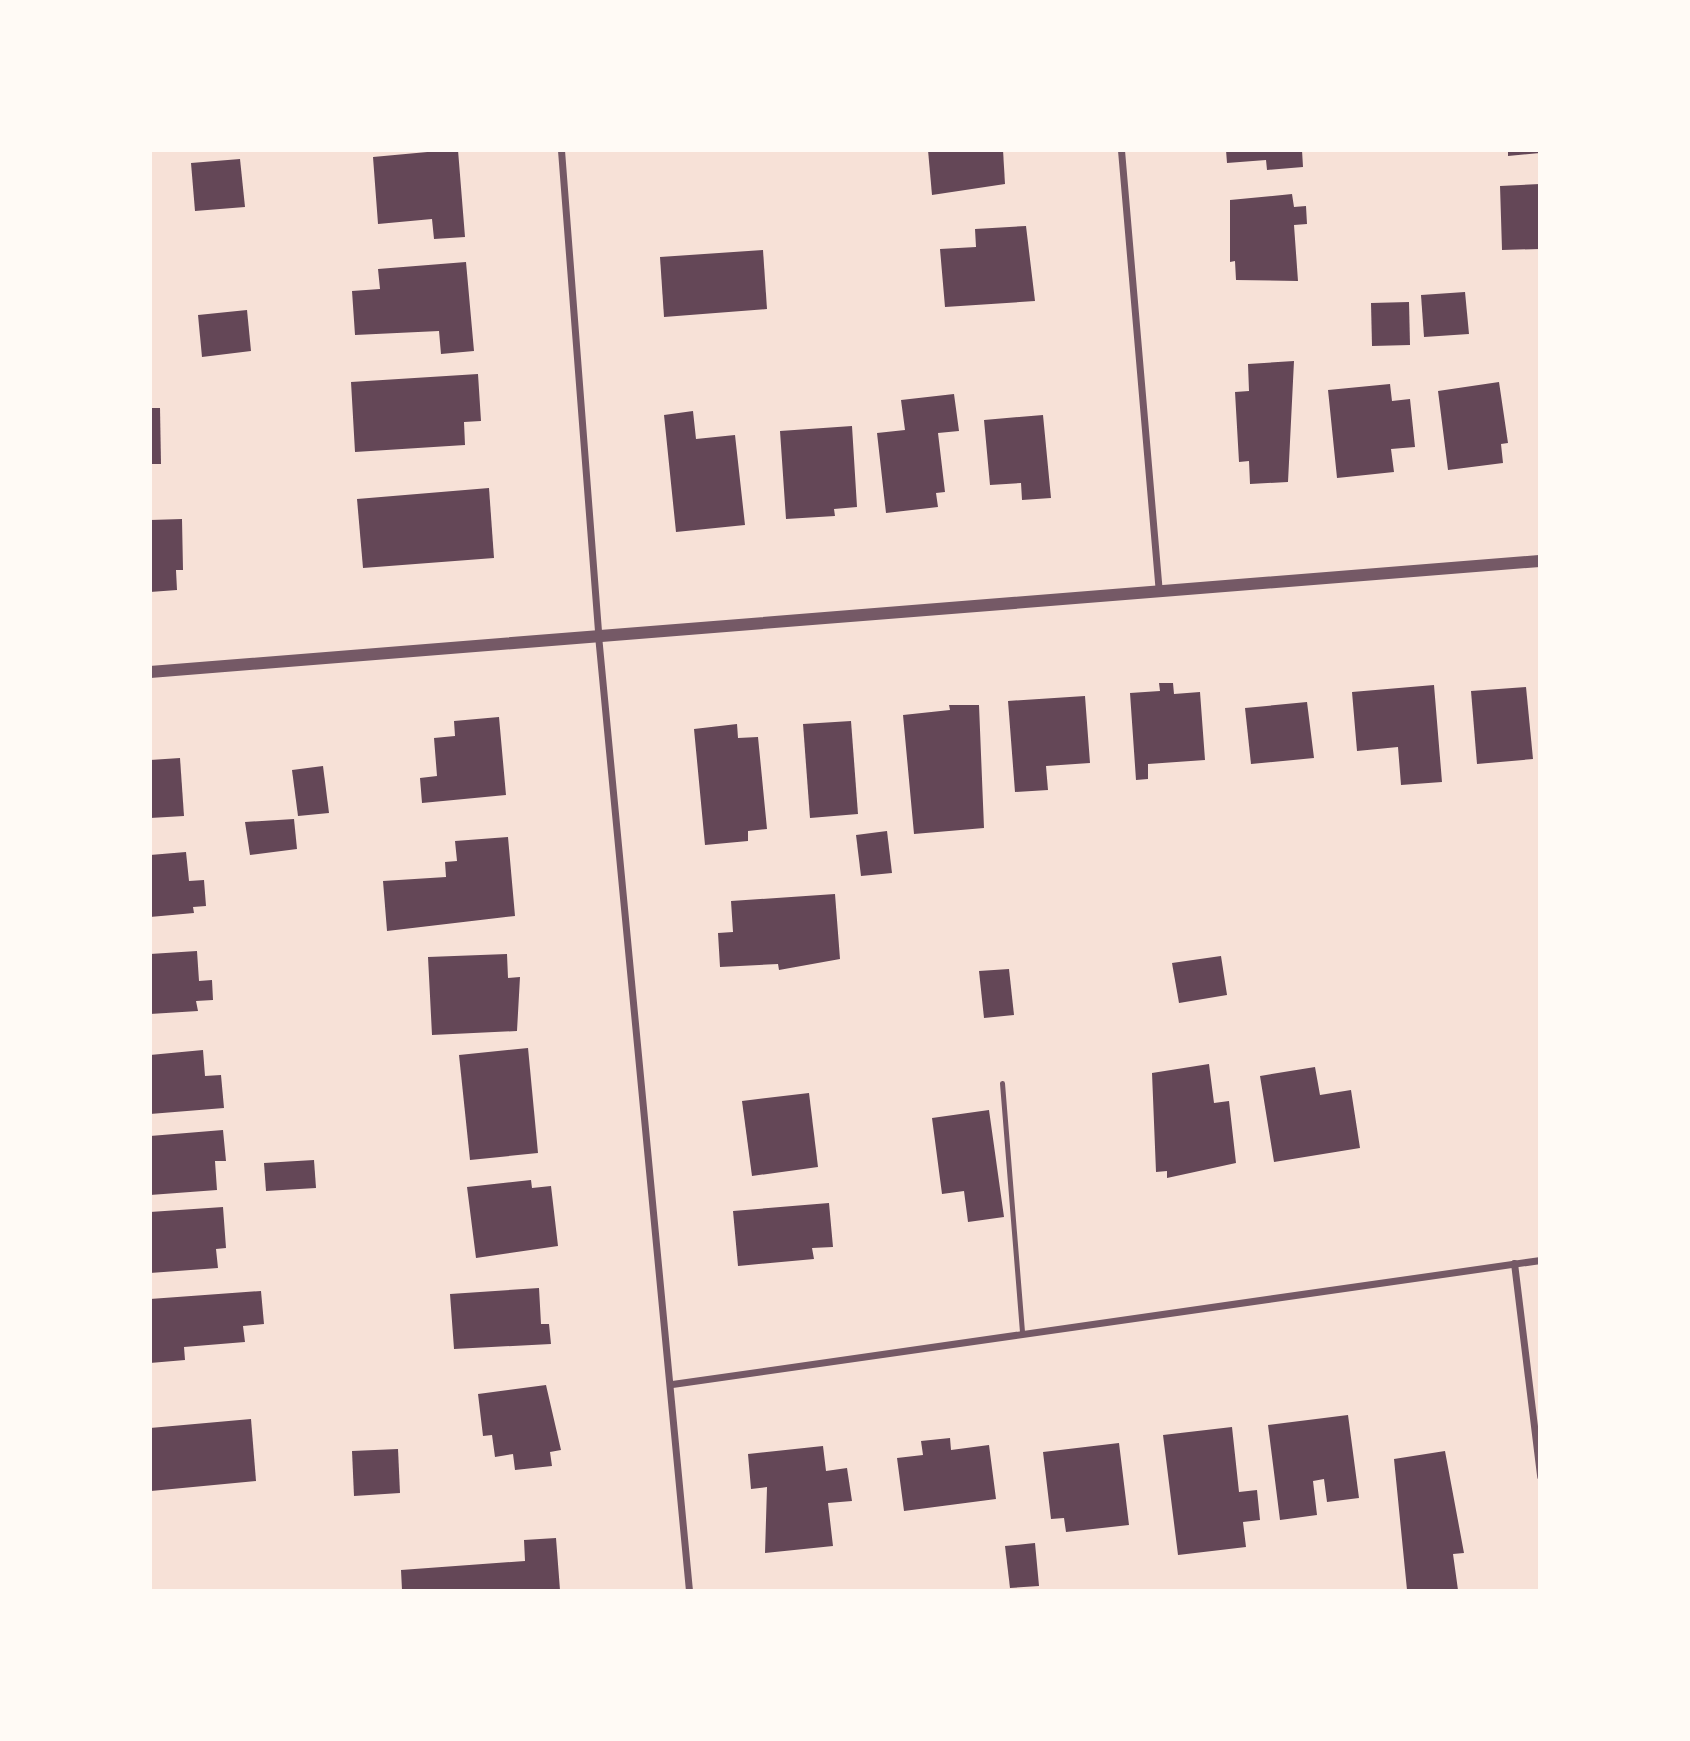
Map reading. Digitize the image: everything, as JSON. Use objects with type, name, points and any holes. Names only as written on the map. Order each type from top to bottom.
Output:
[{"type":"street","points":[[561,150],[598,635],[690,1591]]},
{"type":"street","points":[[1121,150],[1159,591]]},
{"type":"street","points":[[150,672],[1539,561]]},
{"type":"street","points":[[671,1384],[1539,1260]]},
{"type":"street","points":[[1514,1263],[1539,1476]]},
{"type":"lane","points":[[1002,1083],[1022,1334]]},
{"type":"building","points":[[458,150],[465,237],[434,239],[432,219],[378,224],[373,157]]},
{"type":"building","points":[[928,150],[1003,150],[1005,184],[932,195]]},
{"type":"building","points":[[1226,150],[1302,150],[1303,167],[1267,170],[1266,160],[1227,163]]},
{"type":"building","points":[[1508,150],[1540,150],[1540,153],[1508,156]]},
{"type":"building","points":[[240,159],[245,207],[195,211],[191,163]]},
{"type":"building","points":[[1540,184],[1540,249],[1502,250],[1500,186]]},
{"type":"building","points":[[1292,194],[1294,207],[1306,206],[1307,224],[1294,225],[1298,281],[1236,280],[1235,261],[1230,262],[1230,200]]},
{"type":"building","points":[[1026,226],[1035,301],[945,307],[940,249],[976,247],[975,229]]},
{"type":"building","points":[[763,250],[767,309],[664,317],[660,257]]},
{"type":"building","points":[[466,262],[474,351],[441,354],[439,331],[355,335],[352,291],[380,289],[378,269]]},
{"type":"building","points":[[1465,292],[1469,334],[1424,337],[1421,295]]},
{"type":"building","points":[[1409,302],[1410,345],[1372,346],[1371,303]]},
{"type":"building","points":[[247,310],[251,351],[202,357],[198,315]]},
{"type":"building","points":[[1294,361],[1288,482],[1250,484],[1249,461],[1239,462],[1235,392],[1249,391],[1248,364]]},
{"type":"building","points":[[478,374],[481,421],[464,422],[465,445],[355,452],[351,382]]},
{"type":"building","points":[[1499,382],[1508,443],[1501,444],[1503,463],[1448,470],[1438,391]]},
{"type":"building","points":[[1390,384],[1392,401],[1410,399],[1415,447],[1391,449],[1394,472],[1337,478],[1328,390]]},
{"type":"building","points":[[954,394],[959,431],[938,433],[945,492],[936,493],[938,507],[886,513],[877,433],[905,430],[901,400]]},
{"type":"building","points":[[150,408],[160,408],[161,464],[150,464]]},
{"type":"building","points":[[693,411],[696,439],[735,435],[745,525],[676,532],[664,415]]},
{"type":"building","points":[[1043,415],[1051,498],[1022,500],[1021,483],[990,485],[984,420]]},
{"type":"building","points":[[852,426],[857,507],[834,509],[835,516],[786,519],[780,431]]},
{"type":"building","points":[[489,488],[494,558],[363,568],[357,499]]},
{"type":"building","points":[[182,519],[183,570],[176,570],[177,590],[150,592],[150,520]]},
{"type":"building","points":[[1159,683],[1173,683],[1174,694],[1200,692],[1205,760],[1148,764],[1148,779],[1136,780],[1130,693],[1160,691]]},
{"type":"building","points":[[1434,685],[1442,782],[1401,785],[1398,747],[1357,751],[1352,692]]},
{"type":"building","points":[[1526,687],[1533,759],[1477,764],[1471,691]]},
{"type":"building","points":[[1085,696],[1090,763],[1046,766],[1048,790],[1015,792],[1008,701]]},
{"type":"building","points":[[1307,702],[1314,758],[1251,764],[1245,708]]},
{"type":"building","points":[[949,705],[979,705],[984,828],[914,834],[903,715],[950,710]]},
{"type":"building","points":[[499,717],[506,795],[422,803],[420,778],[437,776],[434,738],[455,736],[454,721]]},
{"type":"building","points":[[851,721],[858,814],[810,818],[803,724]]},
{"type":"building","points":[[737,724],[738,738],[758,737],[767,829],[748,831],[748,841],[705,845],[694,729]]},
{"type":"building","points":[[180,758],[184,816],[150,818],[150,760]]},
{"type":"building","points":[[323,766],[329,813],[298,816],[292,770]]},
{"type":"building","points":[[294,819],[297,849],[250,855],[245,822]]},
{"type":"building","points":[[887,831],[892,873],[861,876],[856,835]]},
{"type":"building","points":[[508,837],[515,916],[387,931],[383,881],[446,877],[445,862],[457,861],[455,841]]},
{"type":"building","points":[[186,852],[189,881],[204,880],[206,906],[193,907],[194,913],[150,917],[150,855]]},
{"type":"building","points":[[835,894],[840,959],[779,970],[778,964],[720,967],[718,933],[733,932],[731,901]]},
{"type":"building","points":[[197,951],[199,981],[212,980],[213,1000],[196,1001],[198,1011],[150,1014],[150,954]]},
{"type":"building","points":[[507,954],[508,978],[520,977],[517,1031],[432,1035],[428,957]]},
{"type":"building","points":[[1221,956],[1227,995],[1179,1003],[1172,963]]},
{"type":"building","points":[[1009,969],[1014,1015],[984,1018],[979,971]]},
{"type":"building","points":[[528,1048],[538,1153],[470,1160],[459,1055]]},
{"type":"building","points":[[203,1050],[205,1076],[221,1075],[224,1108],[150,1114],[150,1055]]},
{"type":"building","points":[[1209,1064],[1214,1103],[1229,1101],[1236,1163],[1167,1178],[1167,1171],[1156,1172],[1152,1073]]},
{"type":"building","points":[[1315,1067],[1320,1095],[1351,1090],[1360,1148],[1274,1162],[1260,1076]]},
{"type":"building","points":[[809,1093],[818,1167],[752,1176],[742,1101]]},
{"type":"building","points":[[989,1110],[1004,1217],[968,1222],[964,1191],[942,1194],[932,1118]]},
{"type":"building","points":[[223,1130],[226,1161],[215,1161],[217,1190],[150,1195],[150,1136]]},
{"type":"building","points":[[314,1160],[316,1188],[266,1191],[264,1163]]},
{"type":"building","points":[[531,1180],[532,1188],[551,1186],[558,1246],[476,1258],[467,1187]]},
{"type":"building","points":[[829,1203],[833,1247],[812,1248],[814,1259],[738,1266],[733,1211]]},
{"type":"building","points":[[223,1207],[226,1248],[216,1249],[218,1268],[150,1273],[150,1212]]},
{"type":"building","points":[[539,1288],[541,1324],[549,1324],[551,1344],[454,1349],[450,1294]]},
{"type":"building","points":[[261,1291],[264,1324],[243,1326],[245,1342],[184,1347],[185,1360],[150,1363],[150,1299]]},
{"type":"building","points":[[546,1385],[561,1450],[550,1452],[552,1466],[515,1470],[513,1454],[495,1457],[492,1435],[483,1436],[478,1394]]},
{"type":"building","points":[[1348,1415],[1359,1498],[1327,1502],[1324,1479],[1313,1481],[1317,1515],[1280,1520],[1268,1425]]},
{"type":"building","points":[[251,1419],[256,1481],[151,1491],[150,1428]]},
{"type":"building","points":[[1232,1427],[1239,1492],[1257,1490],[1260,1520],[1243,1522],[1246,1547],[1178,1555],[1163,1435]]},
{"type":"building","points":[[950,1438],[951,1450],[989,1445],[996,1499],[904,1511],[897,1458],[923,1455],[921,1441]]},
{"type":"building","points":[[1119,1443],[1129,1525],[1066,1532],[1064,1518],[1051,1519],[1043,1452]]},
{"type":"building","points":[[823,1446],[826,1471],[847,1468],[852,1501],[828,1503],[833,1546],[765,1553],[767,1487],[751,1489],[748,1454]]},
{"type":"building","points":[[398,1449],[400,1493],[354,1496],[352,1451]]},
{"type":"building","points":[[1445,1451],[1464,1553],[1453,1554],[1458,1590],[1407,1590],[1394,1459]]},
{"type":"building","points":[[556,1538],[560,1590],[402,1590],[401,1570],[525,1561],[524,1540]]},
{"type":"building","points":[[1035,1543],[1039,1586],[1010,1588],[1005,1546]]}]
